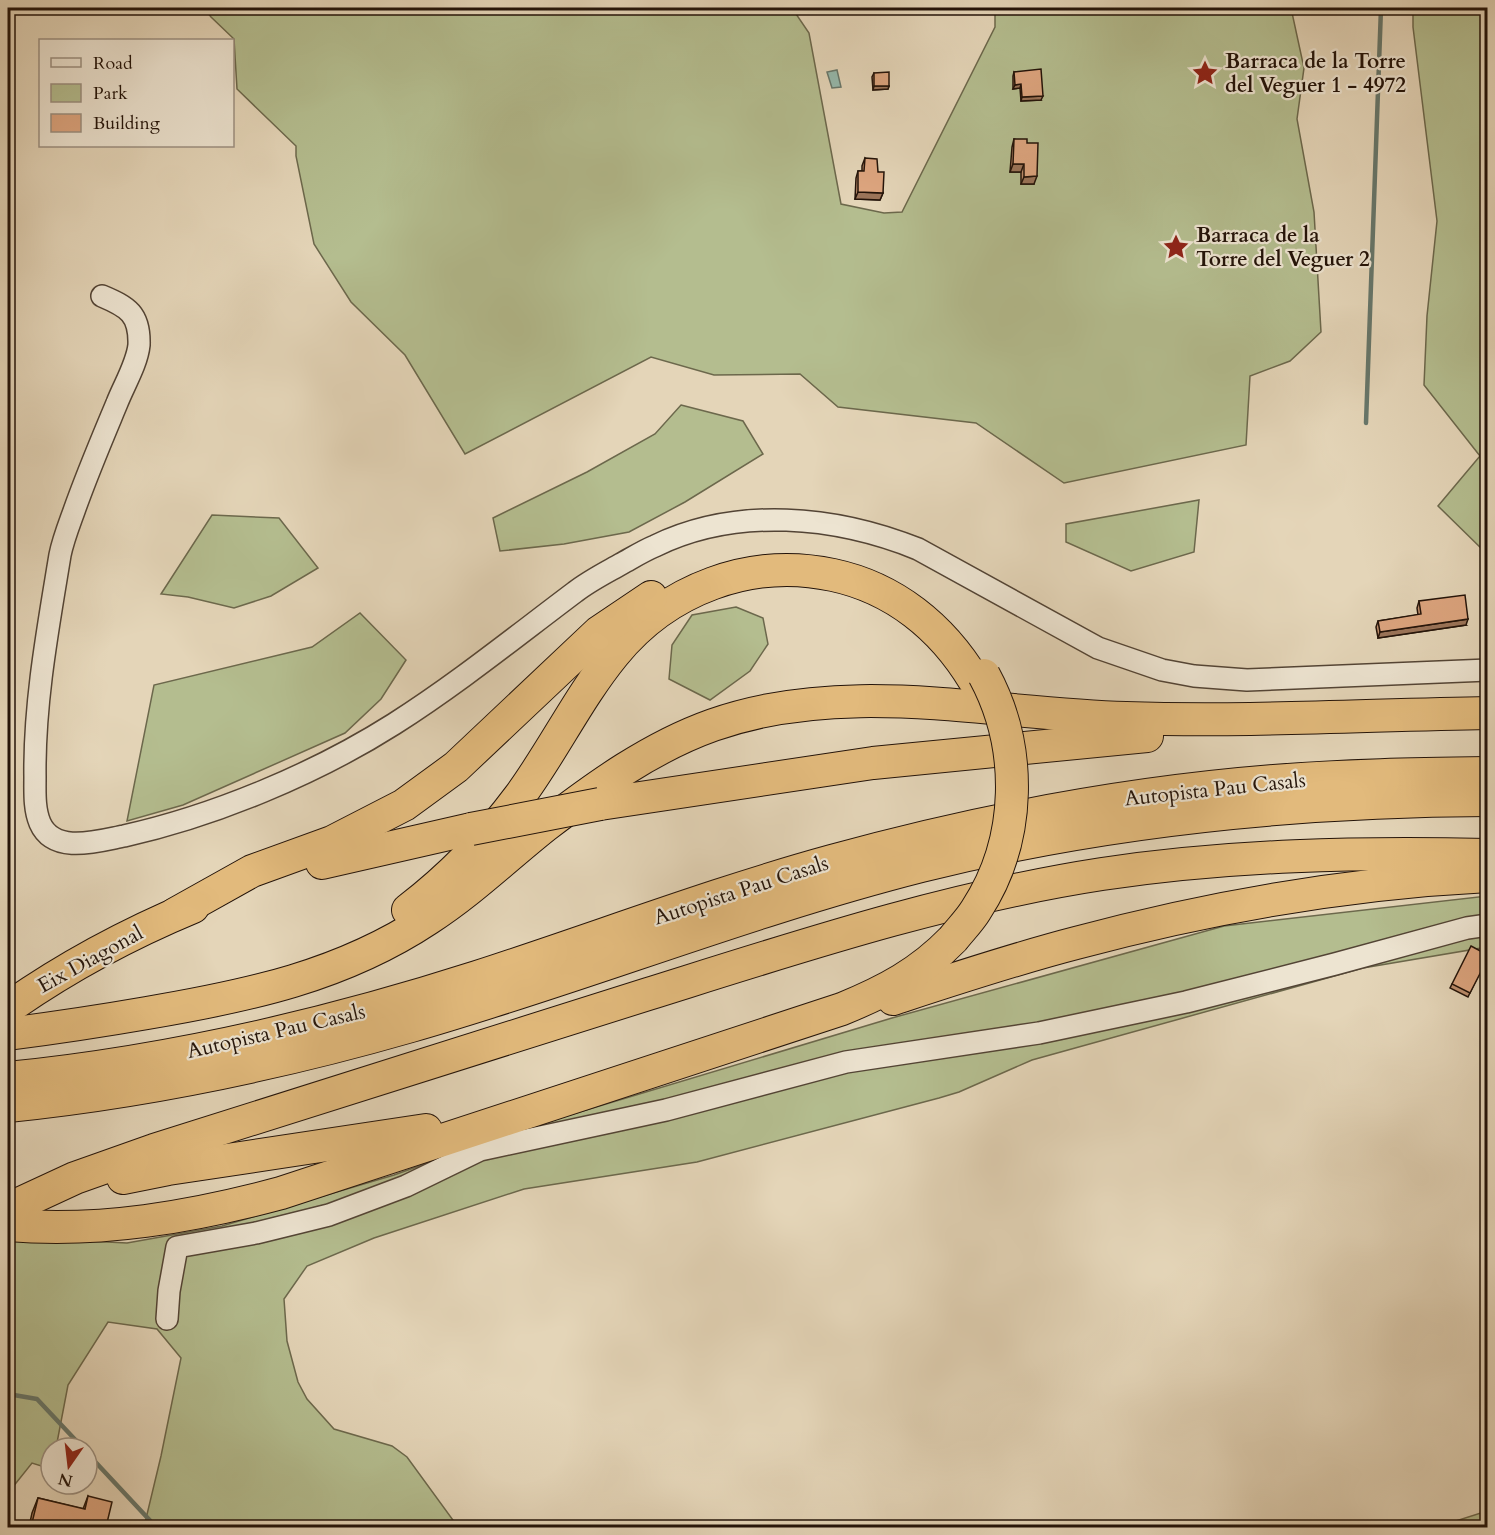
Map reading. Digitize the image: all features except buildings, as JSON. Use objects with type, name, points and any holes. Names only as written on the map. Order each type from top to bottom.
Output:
[{"type":"highway","points":[[8,1225],[58,1227],[118,1225],[226,1208],[281,1194],[734,1046],[842,1009],[888,989],[912,975],[936,956],[982,878],[994,846],[1001,812],[1002,777],[997,737],[979,677],[959,640],[940,620],[898,590],[873,577],[850,569],[799,560],[773,560],[726,568],[662,592],[621,616],[573,655],[456,767],[404,805],[332,842],[252,872],[175,914]]},
{"type":"highway","points":[[67,1026],[136,1008],[228,990],[274,977],[340,951],[408,911],[471,855],[519,797],[585,694],[615,653],[661,609],[707,585],[729,578],[775,570],[823,573],[869,586],[894,598],[933,627],[979,677]]},
{"type":"highway","points":[[8,1034],[220,1001],[289,984],[348,962],[402,935],[455,901],[543,828],[630,765],[681,738],[746,715],[780,707],[850,700],[929,703],[1086,717],[1279,719],[1488,713]]},
{"type":"highway","points":[[175,914],[222,895],[302,868],[471,829],[600,804],[873,763],[1176,733],[1204,728],[1256,726],[1279,719]]},
{"type":"highway","points":[[1176,733],[1204,735],[1488,726]]},
{"type":"highway","name":"Autopista Pau Casals","points":[[8,1078],[183,1053],[330,1020],[474,978],[828,862],[987,822],[1126,797],[1212,786],[1351,776],[1488,773]]},
{"type":"highway","name":"Autopista Pau Casals","points":[[8,1106],[173,1083],[340,1046],[486,1004],[793,903],[918,867],[978,853],[1137,824],[1289,807],[1488,801]]},
{"type":"highway","points":[[21,1203],[75,1178],[154,1150],[799,947],[948,904],[1093,876],[1214,860],[1314,855],[1488,853]]},
{"type":"highway","points":[[734,1046],[837,1017],[1029,956],[1135,928],[1253,903],[1326,892],[1488,876]]},
{"type":"highway","name":"Eix Diagonal","points":[[8,1008],[76,964],[123,938],[175,914]]},
{"type":"highway","points":[[21,1203],[65,1196],[138,1174],[412,1132],[481,1117],[838,1000],[906,967],[949,936]]},
{"type":"street","points":[[102,296],[124,305],[139,326],[138,352],[93,459],[61,549],[37,712],[35,764],[35,805],[40,824],[58,841],[73,844],[90,843],[156,829],[279,784],[393,725],[447,688],[586,584],[621,564],[657,545],[688,533],[747,522],[780,520],[818,522],[886,536],[918,549],[1098,648],[1162,670],[1194,676],[1246,680],[1488,670]]},
{"type":"street","points":[[167,1319],[169,1291],[177,1247],[256,1233],[329,1215],[406,1186],[480,1150],[666,1110],[846,1062],[1039,1033],[1186,1002],[1467,928],[1488,925]]},
{"type":"green space","points":[[204,8],[792,8],[809,33],[841,204],[884,213],[902,212],[995,27],[995,8],[1291,8],[1304,68],[1297,119],[1314,212],[1321,332],[1290,361],[1250,376],[1246,445],[1064,483],[976,423],[838,407],[800,374],[714,375],[651,357],[465,454],[405,355],[351,302],[314,244],[296,156],[296,146],[237,89],[234,39]]},
{"type":"green space","points":[[1413,8],[1487,8],[1487,554],[1438,506],[1480,456],[1424,385],[1427,316],[1437,221],[1413,27]]},
{"type":"green space","points":[[681,405],[743,421],[763,454],[685,502],[629,532],[564,544],[500,551],[493,518],[587,472],[655,434]]},
{"type":"green space","points":[[1199,500],[1194,552],[1131,571],[1066,542],[1066,524]]},
{"type":"green space","points":[[212,515],[279,518],[318,568],[271,596],[234,608],[188,597],[161,594]]},
{"type":"green space","points":[[736,607],[763,618],[768,644],[750,671],[710,700],[669,679],[672,645],[692,615]]},
{"type":"green space","points":[[360,613],[406,660],[381,699],[345,733],[183,805],[127,821],[154,685],[312,647]]},
{"type":"green space","points":[[1487,896],[1487,947],[1363,968],[1032,1060],[959,1092],[939,1098],[697,1162],[524,1189],[374,1238],[307,1266],[284,1299],[287,1341],[298,1382],[307,1399],[334,1429],[392,1446],[407,1457],[458,1527],[144,1527],[181,1358],[157,1329],[108,1322],[68,1385],[58,1436],[39,1436],[39,1465],[32,1463],[8,1493],[8,1237],[127,1243],[222,1226],[394,1175],[523,1129],[892,1018],[1224,926]]},
{"type":"green space","points":[[1487,1511],[1487,1527],[1437,1527]]},
{"type":"water","points":[[837,70],[841,87],[832,88],[827,72]]},
{"type":"waterway","points":[[1366,423],[1381,8]]},
{"type":"waterway","points":[[8,1394],[37,1399],[72,1436]]},
{"type":"waterway","points":[[99,1466],[157,1528]]},
{"type":"place","name":"Barraca de la Torre del Veguer 1 - 4972","points":[[1205,73]]},
{"type":"place","name":"Barraca de la Torre del Veguer 2","points":[[1176,247]]}]
